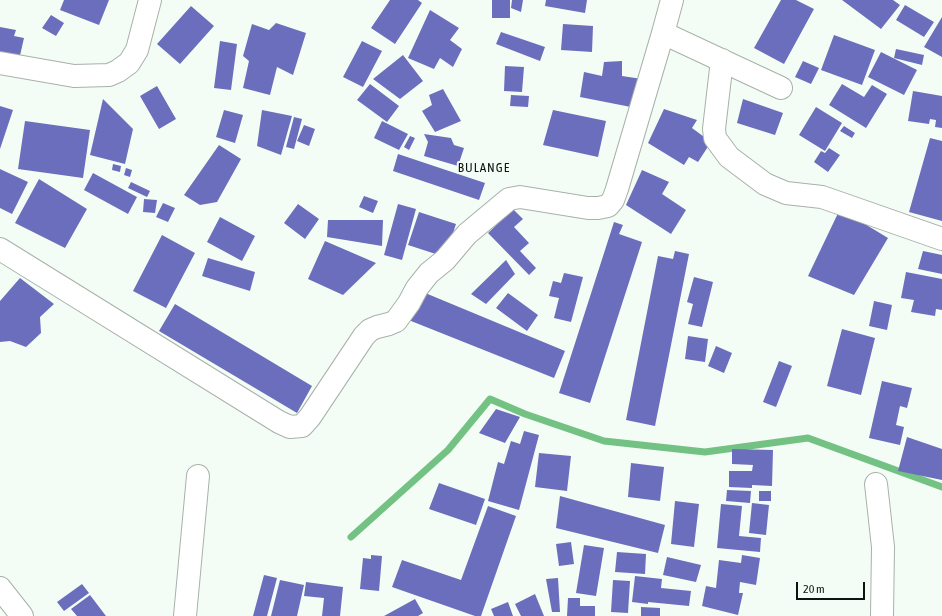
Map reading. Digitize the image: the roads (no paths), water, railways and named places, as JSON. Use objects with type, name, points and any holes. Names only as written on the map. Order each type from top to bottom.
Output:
[{"type":"street","points":[[0,62],[74,76],[109,75],[118,72],[129,63],[137,50],[150,0]]},
{"type":"street","points":[[0,249],[279,422],[290,427],[302,426],[310,417],[364,336],[370,330],[389,324],[396,320],[409,303],[417,288],[429,273],[445,260],[467,234],[509,199],[520,197],[588,208],[608,206],[613,200],[617,189],[664,33],[672,0]]},
{"type":"street","points":[[664,33],[781,88]]},
{"type":"street","points":[[722,60],[714,129],[715,138],[729,157],[765,184],[786,193],[822,197],[942,239]]},
{"type":"street","points":[[185,616],[198,476]]},
{"type":"street","points":[[876,484],[883,547],[882,616]]},
{"type":"street","points":[[0,588],[22,616]]},
{"type":"waterway","points":[[351,537],[448,450],[490,399],[525,414],[604,441],[705,452],[808,438],[942,487]]},
{"type":"district","name":"BULANGE","points":[[484,168]]}]
